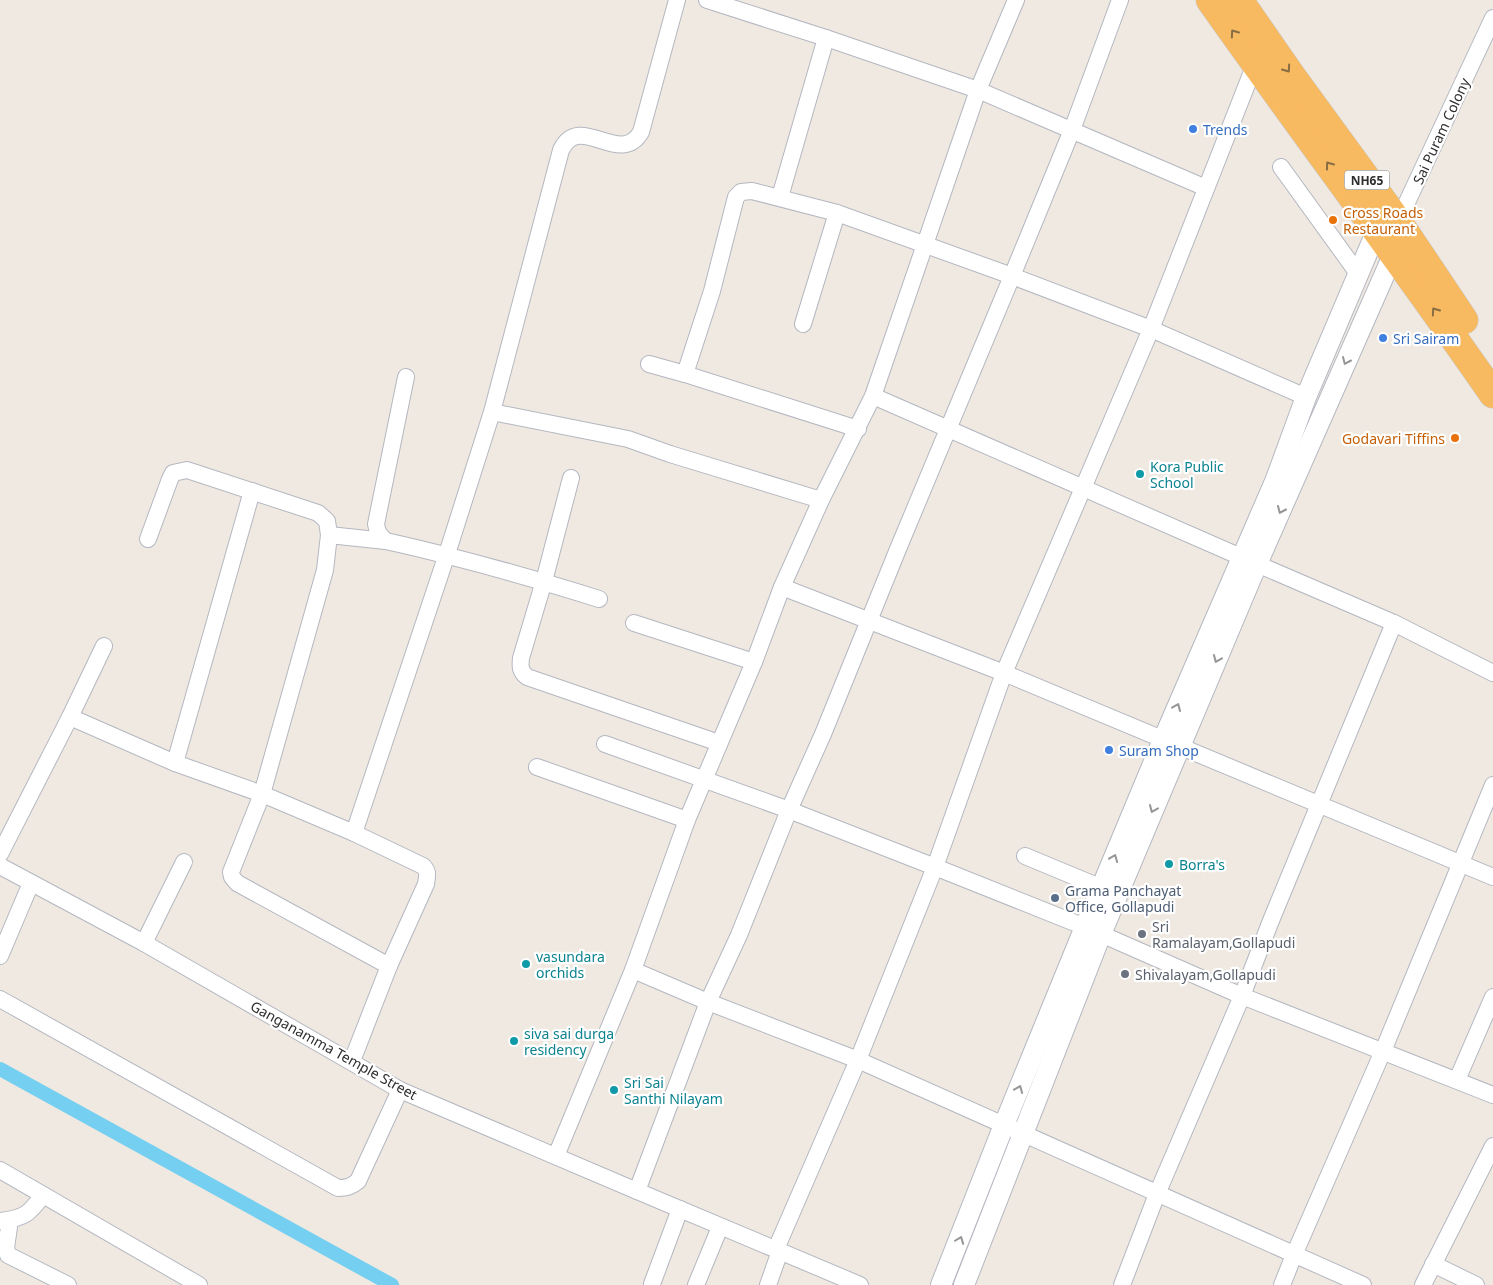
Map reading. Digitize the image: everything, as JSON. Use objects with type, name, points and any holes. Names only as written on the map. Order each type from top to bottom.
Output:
[{"type":"highway","name":"NH65","points":[[1210,0],[1255,64],[1389,237],[1493,362]]},
{"type":"highway","name":"NH65","points":[[1240,0],[1291,75],[1416,282],[1493,394]]},
{"type":"street","points":[[354,833],[492,412],[561,150],[565,141],[572,136],[580,135],[619,145],[629,145],[636,140],[642,132],[677,0]]},
{"type":"street","points":[[707,0],[978,90],[1206,188]]},
{"type":"street","points":[[556,1156],[633,970],[704,778],[754,662],[782,587],[821,500],[873,396],[978,90],[1016,0]]},
{"type":"street","points":[[637,1191],[708,1002],[739,936],[870,622],[1072,130],[1120,0]]},
{"type":"street","name":"Sai Puram Colony","points":[[1389,237],[1493,18]]},
{"type":"street","points":[[780,197],[826,38]]},
{"type":"street","points":[[768,1285],[778,1250],[858,1060],[935,867],[1004,673],[1151,329],[1255,64]]},
{"type":"street","points":[[1281,167],[1359,275]]},
{"type":"street","points":[[685,374],[712,291],[736,197],[745,190],[780,197],[837,213],[924,243],[1151,329],[1306,396]]},
{"type":"street","points":[[803,324],[837,213]]},
{"type":"street","points":[[1249,561],[1306,396],[1359,275],[1389,237]]},
{"type":"street","points":[[942,1285],[1004,1125],[1093,931],[1249,561],[1373,300],[1389,237]]},
{"type":"street","points":[[1373,300],[1394,287],[1416,282]]},
{"type":"street","points":[[1336,328],[1357,337]]},
{"type":"street","points":[[649,364],[858,428]]},
{"type":"street","points":[[386,541],[377,531],[376,524],[406,377]]},
{"type":"street","points":[[873,396],[1394,623],[1493,673]]},
{"type":"street","points":[[492,412],[628,439],[670,454],[821,500]]},
{"type":"street","points":[[148,540],[170,479],[179,470],[187,470],[318,513],[327,521],[329,535],[324,570],[262,794],[232,867],[232,877],[237,883],[389,966]]},
{"type":"street","points":[[571,478],[544,582],[521,658],[520,668],[522,673],[527,677],[719,743]]},
{"type":"street","points":[[176,763],[252,491]]},
{"type":"street","points":[[329,535],[386,541],[447,554],[599,599]]},
{"type":"street","points":[[782,587],[1004,673],[1493,877]]},
{"type":"street","points":[[1122,1285],[1157,1194],[1242,996],[1270,922],[1394,623]]},
{"type":"street","points":[[634,624],[754,662]]},
{"type":"street","points":[[0,854],[104,646]]},
{"type":"street","points":[[70,717],[176,763],[262,794],[354,833],[424,866],[428,875],[426,884],[389,966],[352,1061]]},
{"type":"street","points":[[964,1285],[1023,1134],[1093,931],[1102,888],[1171,743]]},
{"type":"street","points":[[605,744],[790,810],[935,867],[1093,931],[1242,996],[1493,1094]]},
{"type":"street","points":[[537,767],[688,820]]},
{"type":"street","points":[[1282,1285],[1383,1051],[1493,785]]},
{"type":"street","points":[[1025,856],[1102,888]]},
{"type":"street","points":[[144,943],[184,862]]},
{"type":"street","name":"Ganganamma Temple Street","points":[[0,866],[144,943],[400,1090],[860,1285]]},
{"type":"street","points":[[0,956],[31,883]]},
{"type":"street","points":[[633,970],[708,1002],[858,1060],[1363,1285]]},
{"type":"street","points":[[1457,1080],[1493,997]]},
{"type":"street","points":[[0,999],[338,1188],[352,1186],[358,1182],[400,1090]]},
{"type":"street","points":[[1423,1285],[1491,1154]]},
{"type":"street","points":[[0,1170],[200,1285]]},
{"type":"street","points":[[43,1195],[30,1213],[5,1220],[6,1248],[8,1255],[68,1285]]},
{"type":"street","points":[[652,1284],[680,1209]]},
{"type":"street","points":[[696,1285],[720,1227]]},
{"type":"street","points":[[1433,1264],[1476,1285]]},
{"type":"waterway","points":[[0,1069],[392,1285]]},
{"type":"place","name":"Trends","points":[[1193,129]]},
{"type":"place","name":"Cross Roads Restaurant","points":[[1333,220]]},
{"type":"place","name":"Sri Sairam","points":[[1383,338]]},
{"type":"place","name":"Godavari Tiffins","points":[[1455,438]]},
{"type":"place","name":"Kora Public School","points":[[1140,474]]},
{"type":"place","name":"Suram Shop","points":[[1109,750]]},
{"type":"place","name":"Borra's","points":[[1169,864]]},
{"type":"place","name":"Grama Panchayat Office, Gollapudi","points":[[1055,898]]},
{"type":"place","name":"Sri Ramalayam,Gollapudi","points":[[1142,934]]},
{"type":"place","name":"vasundara orchids","points":[[526,964]]},
{"type":"place","name":"Shivalayam,Gollapudi","points":[[1125,974]]},
{"type":"place","name":"siva sai durga residency","points":[[514,1041]]},
{"type":"place","name":"Sri Sai Santhi Nilayam","points":[[614,1090]]}]
